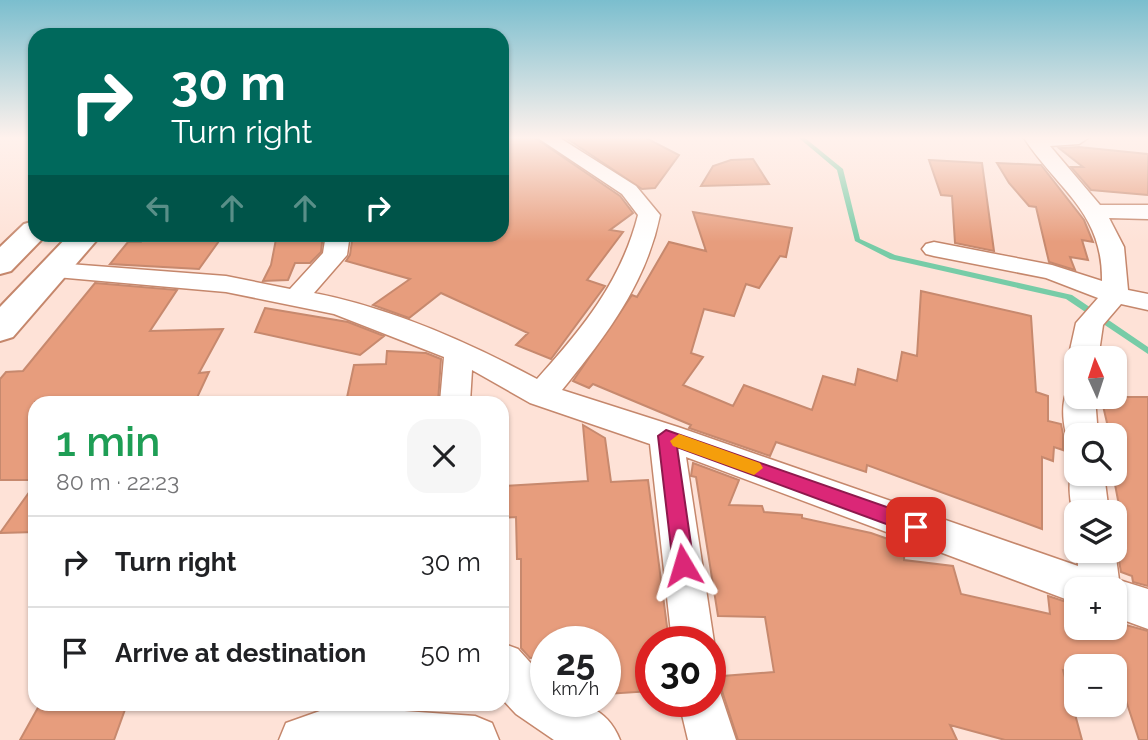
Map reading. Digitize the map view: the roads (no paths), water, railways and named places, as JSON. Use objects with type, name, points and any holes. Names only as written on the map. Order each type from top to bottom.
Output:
[{"type":"highway","points":[[0,264],[28,237]]},
{"type":"highway","points":[[0,329],[80,242]]},
{"type":"street","points":[[541,395],[609,314],[644,245],[649,215],[629,190],[601,173]]},
{"type":"street","points":[[1061,173],[1093,211],[1109,239],[1113,252],[1115,295],[1090,323],[1086,346]]},
{"type":"street","points":[[1093,211],[1148,212]]},
{"type":"street","points":[[296,298],[335,255],[337,242]]},
{"type":"street","points":[[934,249],[1052,272],[1115,295],[1148,302]]},
{"type":"street","points":[[56,270],[226,284],[341,307],[459,353],[541,395],[666,436],[1064,580]]},
{"type":"street","points":[[455,396],[459,353]]},
{"type":"street","points":[[666,436],[691,626]]},
{"type":"street","points":[[1127,602],[1148,609]]},
{"type":"street","points":[[509,673],[532,698],[596,740]]},
{"type":"street","points":[[706,717],[712,740]]},
{"type":"street","points":[[303,740],[334,730],[475,740]]},
{"type":"waterway","points":[[841,173],[857,240],[893,257],[1069,297],[1148,351]]}]
